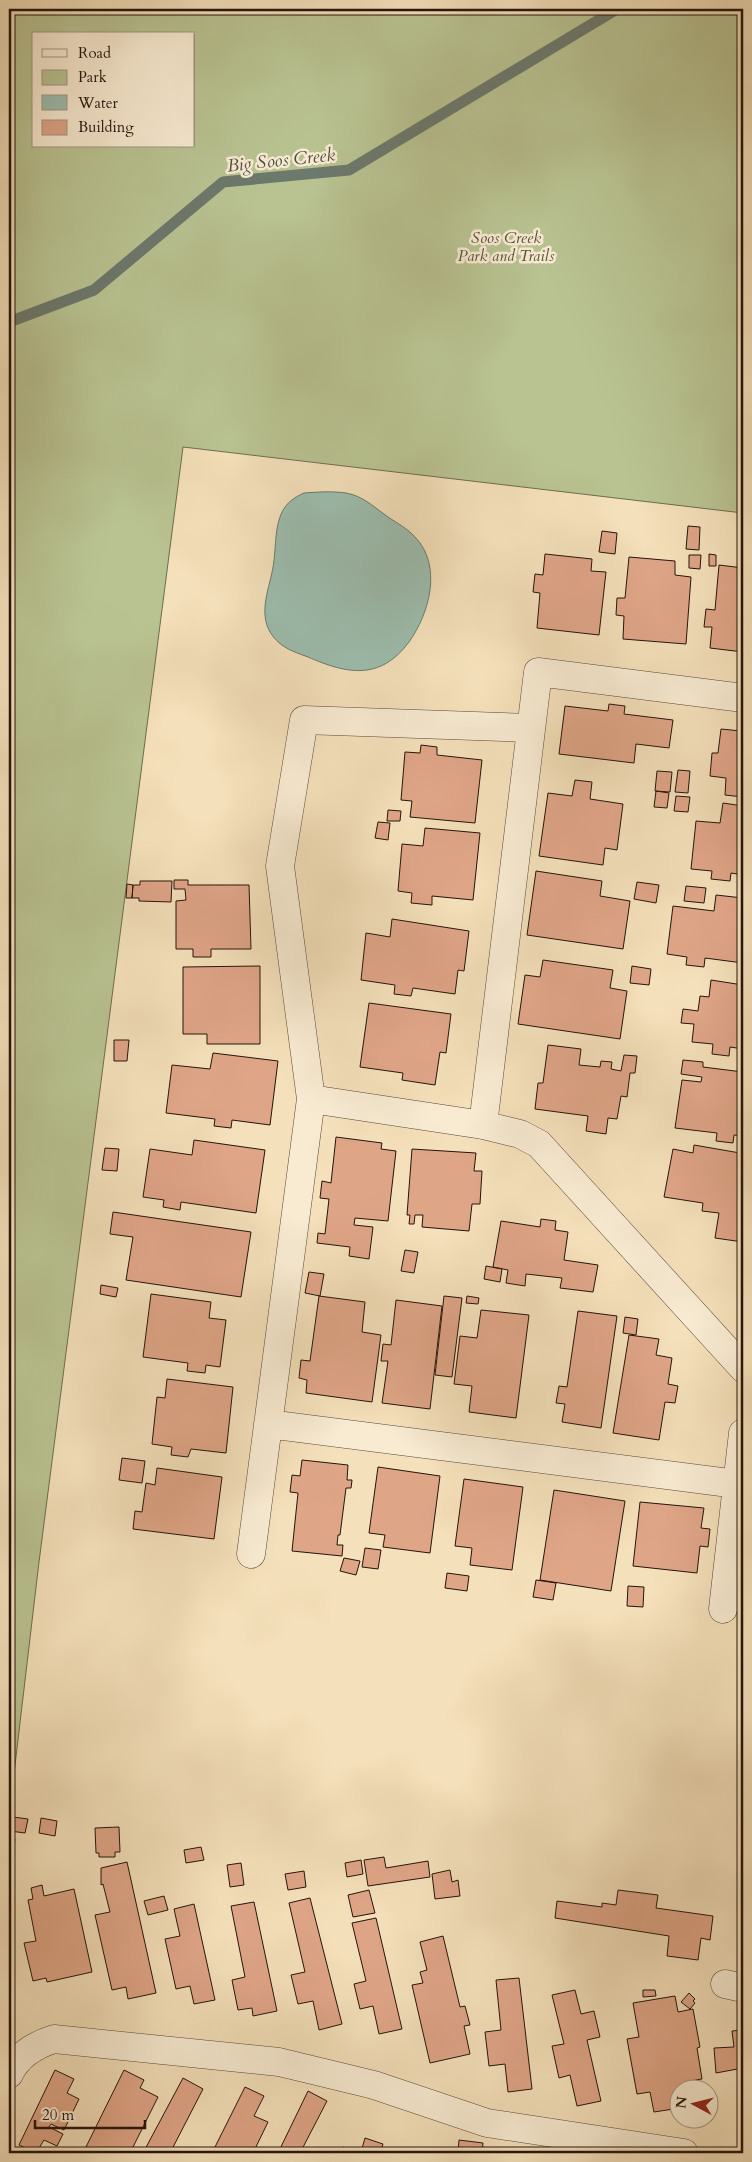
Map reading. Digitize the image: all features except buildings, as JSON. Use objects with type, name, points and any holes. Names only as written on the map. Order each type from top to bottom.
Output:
[{"type":"lane","points":[[482,1125],[538,672],[743,698]]},
{"type":"lane","points":[[251,1554],[312,1099],[280,866],[304,720],[531,728]]},
{"type":"lane","points":[[312,1099],[482,1125],[520,1134],[538,1144],[743,1368]]},
{"type":"lane","points":[[268,1424],[738,1484]]},
{"type":"lane","points":[[723,1609],[743,1432]]},
{"type":"lane","points":[[9,2074],[14,2063],[37,2045],[54,2039],[279,2062],[374,2085],[487,2123],[684,2153]]},
{"type":"green space","name":"Soos Creek Park and Trails","points":[[9,9],[743,9],[743,513],[183,447],[39,1562],[9,1816]]},
{"type":"water","points":[[335,492],[352,494],[368,502],[409,531],[424,549],[429,562],[431,576],[427,604],[422,618],[409,642],[398,655],[375,668],[362,671],[349,670],[322,663],[286,648],[277,641],[269,630],[266,622],[265,604],[273,569],[278,524],[286,505],[304,493]]},
{"type":"waterway","name":"Big Soos Creek","points":[[9,322],[94,290],[223,182],[349,170],[617,9]]}]
